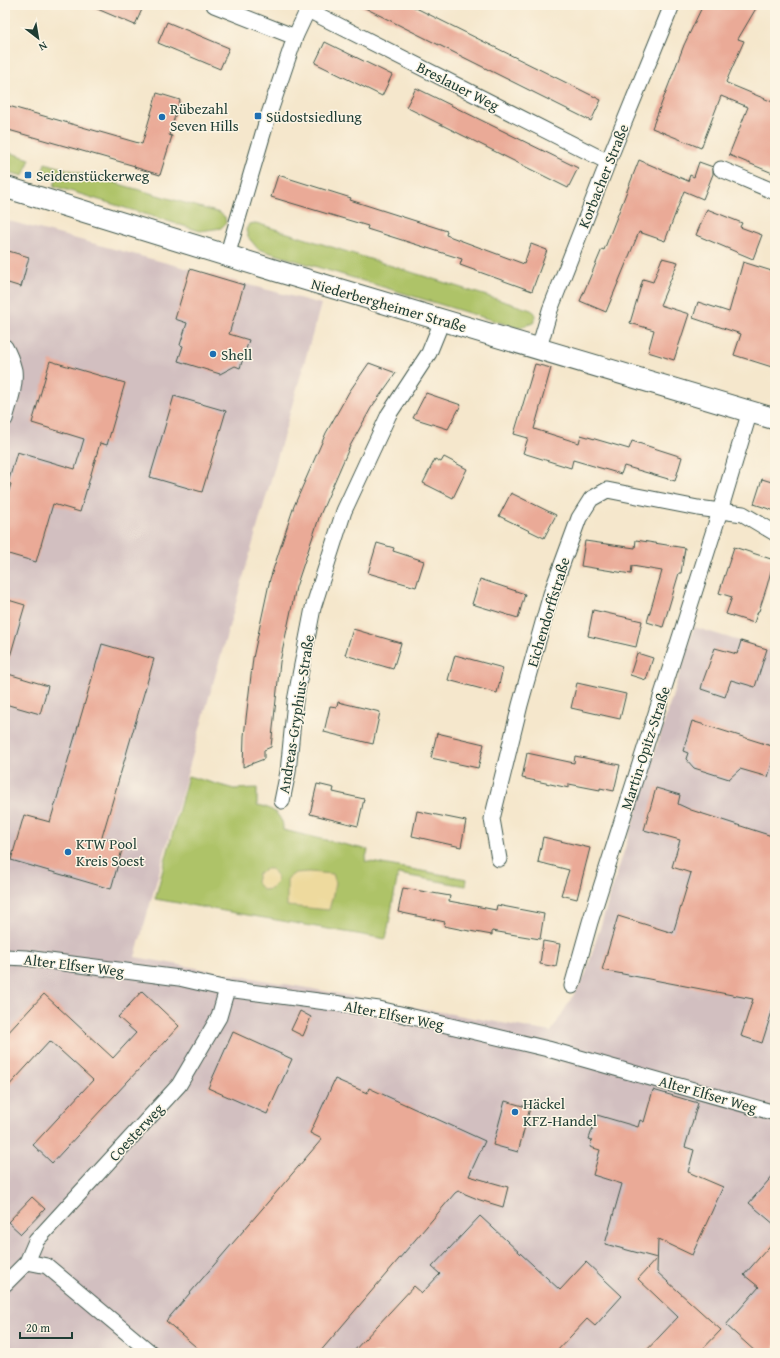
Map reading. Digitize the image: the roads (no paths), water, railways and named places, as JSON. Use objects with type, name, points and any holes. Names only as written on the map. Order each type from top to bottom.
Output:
[{"type":"main road","name":"Niederbergheimer Straße","points":[[5,187],[442,321],[750,410],[775,419]]},
{"type":"street","points":[[214,5],[295,38]]},
{"type":"street","name":"Korbacher Straße","points":[[539,348],[550,310],[672,5]]},
{"type":"street","points":[[227,256],[267,120],[295,38],[309,8]]},
{"type":"street","name":"Breslauer Weg","points":[[309,8],[608,162]]},
{"type":"street","points":[[721,169],[775,192]]},
{"type":"street","name":"Andreas-Gryphius-Straße","points":[[282,801],[288,772],[295,701],[314,608],[344,511],[389,414],[429,353],[442,321]]},
{"type":"street","points":[[5,347],[12,362],[14,372],[11,398],[5,419]]},
{"type":"street","name":"Martin-Opitz-Straße","points":[[572,986],[590,922],[720,511],[750,410]]},
{"type":"street","name":"Eichendorffstraße","points":[[499,859],[492,819],[520,705],[551,594],[579,518],[591,499],[608,490],[720,511]]},
{"type":"street","points":[[720,511],[743,514],[775,533]]},
{"type":"street","name":"Alter Elfser Weg","points":[[5,957],[33,959],[179,978],[227,988],[379,1009],[548,1049],[775,1113]]},
{"type":"street","name":"Coesterweg","points":[[5,1284],[27,1262],[36,1241],[179,1085],[219,1017],[227,988]]},
{"type":"street","points":[[27,1262],[47,1266],[151,1353]]},
{"type":"place","name":"Südostsiedlung","points":[[258,116]]},
{"type":"place","name":"Rübezahl Seven Hills","points":[[162,117]]},
{"type":"place","name":"Seidenstückerweg","points":[[28,175]]},
{"type":"place","name":"Shell","points":[[213,354]]},
{"type":"place","name":"KTW Pool Kreis Soest","points":[[68,852]]},
{"type":"place","name":"Häckel KFZ-Handel","points":[[515,1112]]}]
